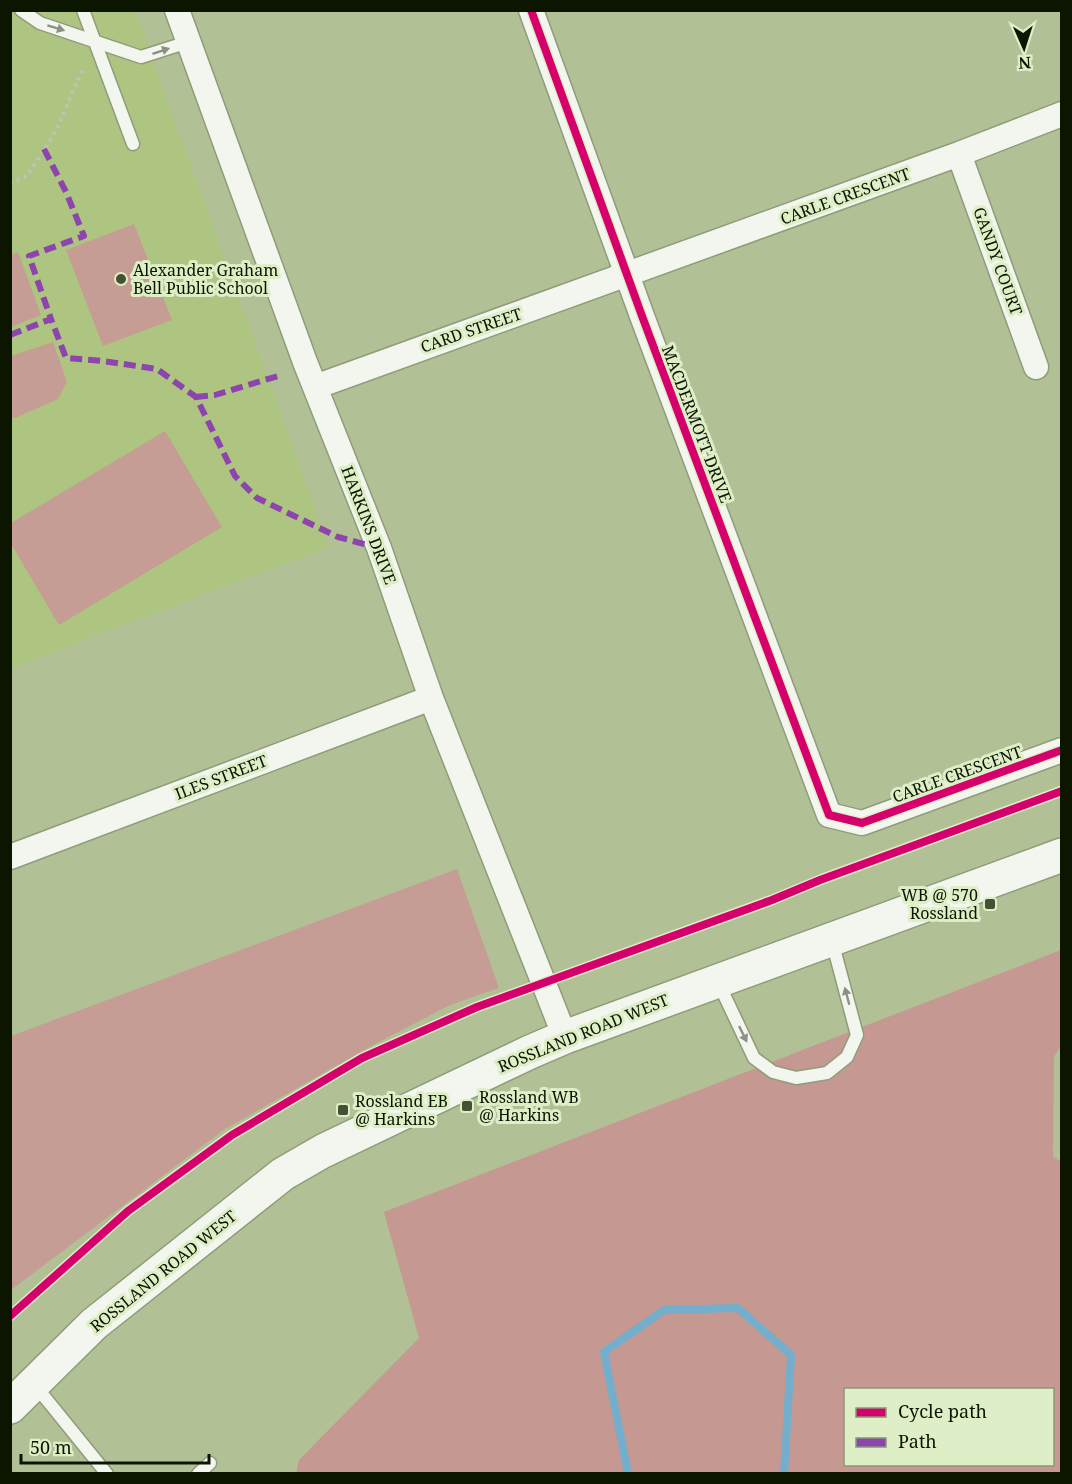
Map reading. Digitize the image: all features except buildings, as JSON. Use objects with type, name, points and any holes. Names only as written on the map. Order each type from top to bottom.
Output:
[{"type":"main road","name":"ROSSLAND ROAD WEST","points":[[10,1407],[94,1324],[283,1174],[323,1151],[565,1037],[1062,855]]},
{"type":"street","name":"HARKINS DRIVE","points":[[177,10],[315,387],[379,548],[431,698],[565,1037]]},
{"type":"street","name":"MACDERMOTT DRIVE","points":[[531,10],[829,815],[862,823]]},
{"type":"street","name":"CARLE CRESCENT","points":[[628,275],[1062,114]]},
{"type":"street","name":"GANDY COURT","points":[[959,154],[1036,367]]},
{"type":"street","name":"CARD STREET","points":[[315,387],[628,275]]},
{"type":"street","name":"ILES STREET","points":[[10,857],[431,698]]},
{"type":"street","name":"CARLE CRESCENT","points":[[862,823],[1062,750]]},
{"type":"lane","points":[[21,10],[40,24],[141,57],[188,42]]},
{"type":"lane","points":[[83,10],[133,144]]},
{"type":"lane","points":[[717,981],[754,1058],[773,1072],[796,1078],[827,1073],[847,1057],[857,1035],[832,939]]},
{"type":"lane","points":[[34,1383],[106,1473]]},
{"type":"lane","points":[[198,1473],[210,1463]]},
{"type":"path","points":[[10,183],[27,176],[57,131],[84,66]]},
{"type":"shaded area","name":"Alexander Graham Bell Public School","points":[[11,11],[135,11],[329,547],[11,668]]},
{"type":"shaded area","points":[[134,224],[172,320],[103,346],[66,250]]},
{"type":"shaded area","points":[[18,252],[41,315],[11,327],[11,255]]},
{"type":"shaded area","points":[[53,342],[67,382],[58,399],[15,418],[11,417],[11,356]]},
{"type":"shaded area","points":[[165,431],[222,527],[59,625],[11,544],[11,523]]},
{"type":"shaded area","points":[[457,869],[499,988],[450,1005],[373,1045],[225,1129],[11,1290],[11,1036]]},
{"type":"shaded area","points":[[1061,950],[1062,1044],[1054,1057],[1053,1157],[1062,1162],[1061,1473],[296,1474],[299,1460],[419,1338],[384,1212]]},
{"type":"waterway","points":[[628,1474],[604,1352],[664,1310],[738,1308],[791,1355],[784,1474]]},
{"type":"marked path","points":[[44,149],[66,192],[84,236],[29,256],[51,319]]},
{"type":"marked path","points":[[10,335],[51,319],[66,358],[157,369],[196,397],[235,476],[257,498],[338,537],[379,548]]},
{"type":"marked path","points":[[196,397],[215,395],[278,376]]},
{"type":"cycle path","points":[[531,10],[642,316],[829,815],[862,823],[1062,750]]},
{"type":"cycle path","points":[[10,1316],[128,1211],[232,1135],[362,1058],[477,1007],[772,900],[820,880],[1062,791]]},
{"type":"place","name":"Alexander Graham Bell Public School","points":[[121,279]]},
{"type":"place","name":"WB @ 570 Rossland","points":[[990,904]]},
{"type":"place","name":"Rossland WB @ Harkins","points":[[467,1106]]},
{"type":"place","name":"Rossland EB @ Harkins","points":[[343,1110]]}]
